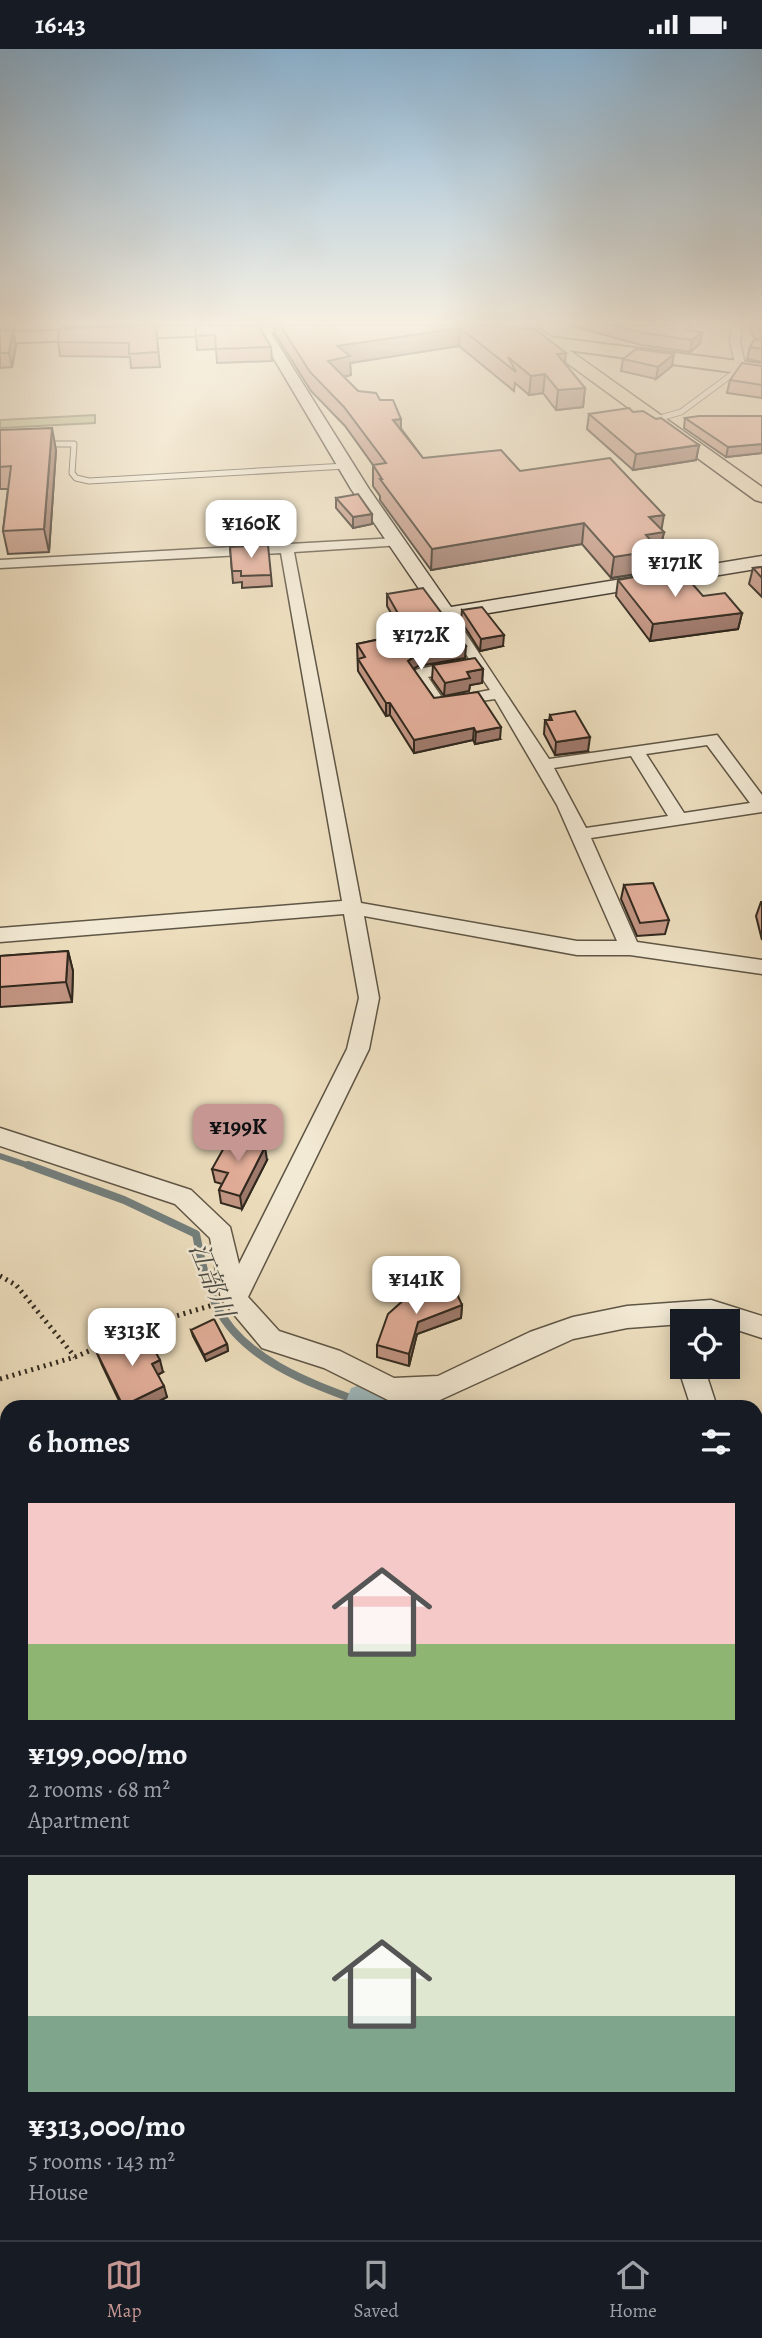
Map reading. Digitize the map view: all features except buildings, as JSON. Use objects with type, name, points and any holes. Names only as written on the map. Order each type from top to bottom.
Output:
[{"type":"main road","points":[[663,427],[762,496]]},
{"type":"street","points":[[322,427],[500,693],[543,765],[580,834],[630,948]]},
{"type":"street","points":[[0,564],[397,542]]},
{"type":"street","points":[[234,1299],[358,1049],[369,998],[350,907],[287,550]]},
{"type":"street","points":[[446,614],[762,562]]},
{"type":"street","points":[[480,663],[418,674],[439,705],[500,693]]},
{"type":"street","points":[[543,765],[711,740],[762,807],[580,834]]},
{"type":"street","points":[[636,751],[679,819]]},
{"type":"street","points":[[0,935],[350,907],[577,948],[630,948],[762,967]]},
{"type":"street","points":[[0,1137],[183,1196],[221,1234],[234,1299],[271,1340],[331,1360],[392,1390],[440,1388],[506,1355],[573,1328],[626,1317],[670,1317]]},
{"type":"street","points":[[740,1320],[762,1327]]},
{"type":"street","points":[[695,1379],[702,1400]]},
{"type":"lane","points":[[26,445],[74,444],[72,473],[76,478],[89,481],[346,466]]},
{"type":"path","points":[[0,1276],[16,1285],[75,1357]]},
{"type":"path","points":[[0,1379],[75,1357],[159,1321],[234,1299]]},
{"type":"waterway","name":"江部川","points":[[0,1156],[33,1167]]},
{"type":"waterway","name":"江部川","points":[[28,1165],[124,1200],[196,1234],[207,1280],[217,1307],[229,1326],[245,1343],[283,1369],[356,1400]]}]
